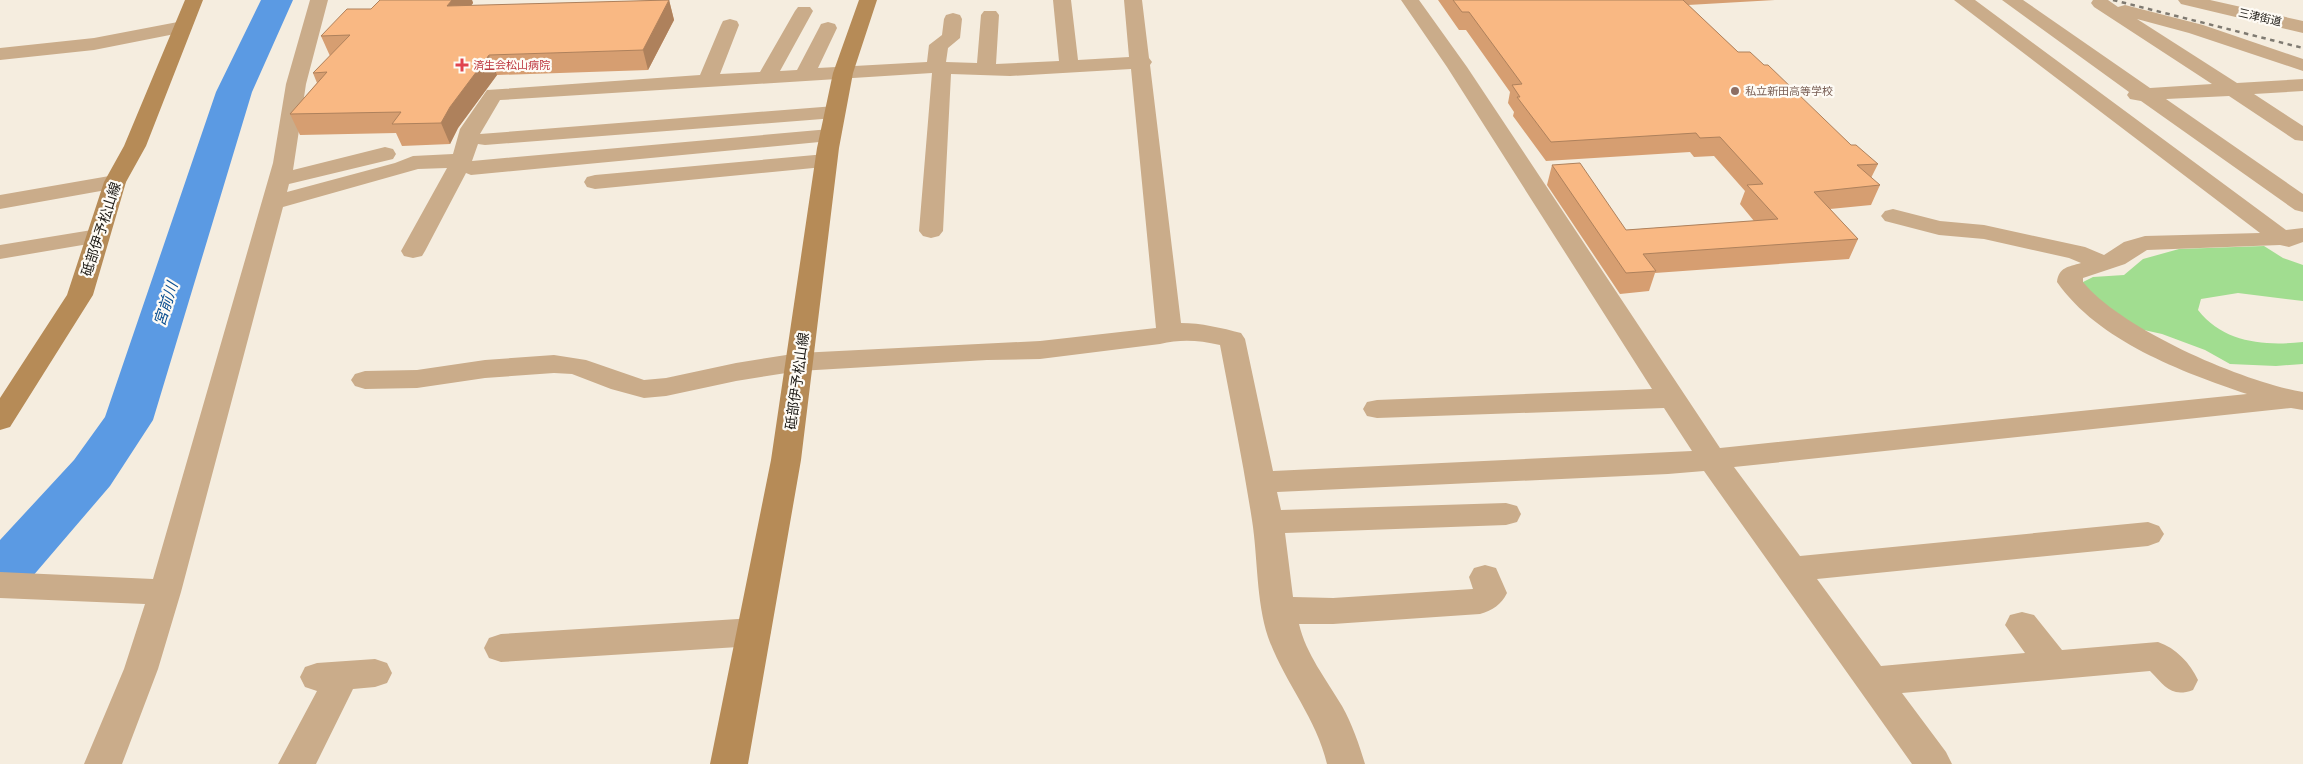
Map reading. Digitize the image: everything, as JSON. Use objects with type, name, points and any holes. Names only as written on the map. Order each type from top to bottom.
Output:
[{"type":"main road","name":"砥部伊予松山線","points":[[0,420],[80,295],[115,182],[135,146],[194,0]]},
{"type":"main road","name":"砥部伊予松山線","points":[[729,764],[786,460],[830,136],[843,74],[868,0]]},
{"type":"street","points":[[103,764],[141,670],[181,539],[284,163],[296,84],[319,0]]},
{"type":"street","points":[[1062,0],[1069,68]]},
{"type":"street","points":[[1134,0],[1170,332]]},
{"type":"street","points":[[1410,0],[1457,67],[1711,458],[1933,764]]},
{"type":"street","points":[[1963,0],[2093,97],[2296,239]]},
{"type":"street","points":[[2011,0],[2303,205]]},
{"type":"street","name":"三津街道","points":[[2187,0],[2303,28]]},
{"type":"street","points":[[2094,2],[2196,29],[2303,64]]},
{"type":"street","points":[[2094,2],[2303,135]]},
{"type":"street","points":[[766,78],[804,11]]},
{"type":"street","points":[[986,70],[990,15]]},
{"type":"street","points":[[925,223],[947,146],[939,68],[939,45],[951,38],[953,19]]},
{"type":"street","points":[[707,82],[729,49],[733,25]]},
{"type":"street","points":[[0,54],[94,44],[183,27]]},
{"type":"street","points":[[804,76],[828,28]]},
{"type":"street","points":[[2273,55],[2303,74]]},
{"type":"street","points":[[412,250],[472,161],[471,129],[494,94],[939,68],[986,70],[1021,80],[1069,68],[1142,62]]},
{"type":"street","points":[[2093,97],[2303,85]]},
{"type":"street","points":[[276,192],[403,168],[413,163],[472,161],[830,136]]},
{"type":"street","points":[[472,161],[830,136]]},
{"type":"street","points":[[595,182],[830,136]]},
{"type":"street","points":[[276,192],[398,150]]},
{"type":"street","points":[[0,202],[115,182]]},
{"type":"street","points":[[1893,216],[1939,228],[1984,232],[2067,250],[2102,263]]},
{"type":"street","points":[[0,252],[98,236]]},
{"type":"street","points":[[2296,239],[2145,243],[2133,247],[2116,258],[2071,274],[2070,282],[2078,294],[2096,310],[2171,356],[2216,375],[2297,400]]},
{"type":"street","points":[[365,380],[417,379],[485,369],[554,364],[576,366],[621,383],[644,389],[666,388],[736,372],[799,362],[987,351],[1040,350],[1160,336],[1170,332],[1193,331],[1232,339],[1268,522],[1279,610],[1285,636],[1295,660],[1330,719],[1341,744],[1346,764]]},
{"type":"street","points":[[1377,409],[1671,398]]},
{"type":"street","points":[[1260,482],[1668,464],[1711,458],[2297,400]]},
{"type":"street","points":[[1268,522],[1506,514]]},
{"type":"street","points":[[1791,569],[2148,534]]},
{"type":"street","points":[[1279,610],[1333,612],[1480,601],[1491,593],[1485,577]]},
{"type":"street","points":[[10,586],[164,592]]},
{"type":"street","points":[[2022,625],[2054,665]]},
{"type":"street","points":[[502,648],[754,632]]},
{"type":"street","points":[[1872,681],[2158,656],[2181,680]]},
{"type":"street","points":[[297,764],[345,675]]},
{"type":"green space","points":[[2264,246],[2283,258],[2303,265],[2303,301],[2238,293],[2201,299],[2198,310],[2208,321],[2232,336],[2259,342],[2303,342],[2303,364],[2276,366],[2230,364],[2205,350],[2162,334],[2126,326],[2081,283],[2093,277],[2124,275],[2143,259],[2179,249]]},
{"type":"building","points":[[380,0],[452,0],[447,6],[669,0],[643,50],[489,55],[450,107],[441,123],[392,124],[401,112],[290,114],[327,72],[313,73],[350,35],[321,36],[347,9],[371,9]]},
{"type":"building","points":[[1453,0],[1683,0],[1738,52],[1750,52],[1764,65],[1768,65],[1851,145],[1856,145],[1878,164],[1857,165],[1880,185],[1814,192],[1858,239],[1643,254],[1656,271],[1626,273],[1552,165],[1580,163],[1626,230],[1778,219],[1747,185],[1763,184],[1720,137],[1700,138],[1696,133],[1551,142],[1517,97],[1520,97],[1512,85],[1522,84],[1469,12],[1462,12]]},
{"type":"waterway","name":"宮前川","points":[[0,576],[92,473],[128,420],[234,92],[277,0]]},
{"type":"railway","points":[[2113,0],[2303,48]]},
{"type":"place","name":"済生会松山病院","points":[[462,65]]},
{"type":"place","name":"私立新田高等学校","points":[[1735,91]]}]
